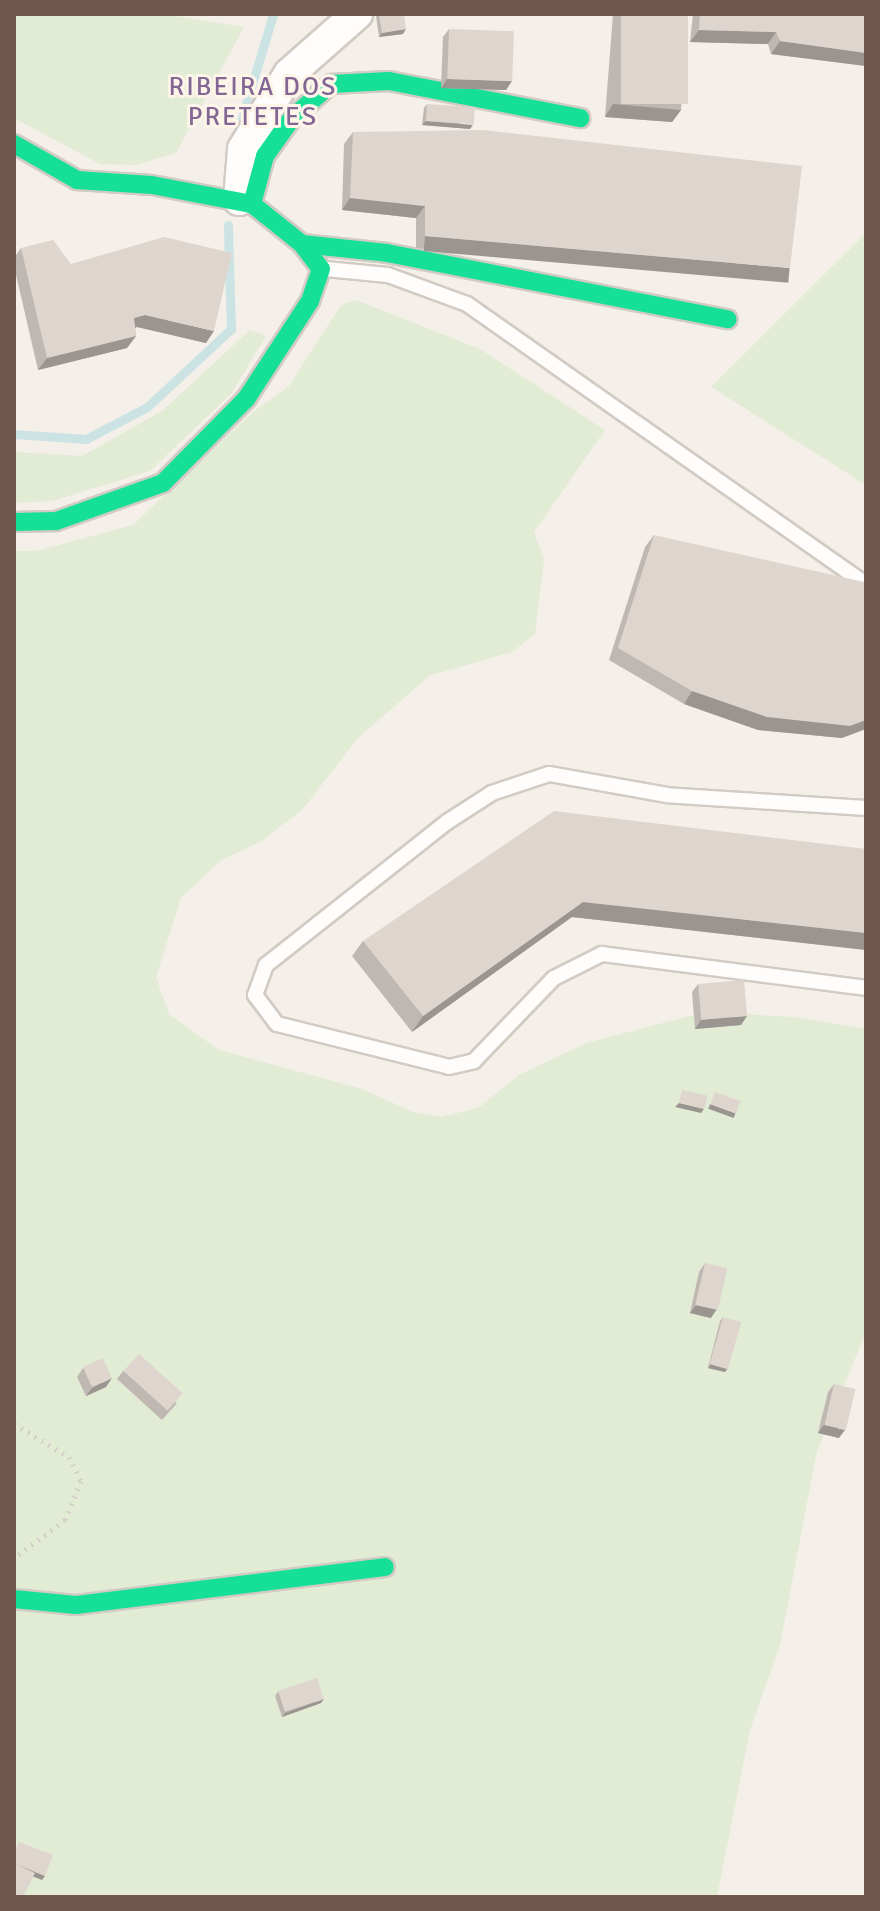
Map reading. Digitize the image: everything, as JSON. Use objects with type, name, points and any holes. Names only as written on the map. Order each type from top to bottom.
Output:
[{"type":"street","points":[[246,203],[243,149],[289,74],[357,14]]},
{"type":"street","points":[[246,203],[265,156],[292,118],[331,84],[389,81],[580,118]]},
{"type":"street","points":[[14,144],[77,180],[152,185],[246,203],[302,244],[321,269],[310,301],[246,399],[163,483],[56,521],[14,522]]},
{"type":"street","points":[[302,244],[387,253],[728,319]]},
{"type":"street","points":[[14,1599],[76,1605],[385,1567]]},
{"type":"lane","points":[[321,269],[388,275],[467,304],[866,584]]},
{"type":"lane","points":[[866,808],[667,795],[549,774],[492,793],[447,822],[266,965],[255,995],[277,1024],[449,1067],[474,1061],[554,978],[602,954],[866,988]]},
{"type":"path","points":[[14,1424],[69,1457],[81,1481],[65,1520],[14,1558]]},
{"type":"green space","points":[[14,14],[163,14],[244,27],[176,153],[135,165],[100,164],[14,118]]},
{"type":"green space","points":[[866,233],[866,485],[711,387]]},
{"type":"green space","points":[[356,300],[480,349],[605,430],[534,532],[544,560],[535,634],[512,652],[429,676],[358,738],[302,810],[261,841],[220,861],[181,898],[156,977],[169,1014],[219,1050],[362,1089],[413,1112],[441,1117],[478,1108],[519,1075],[586,1043],[705,1012],[795,1017],[866,1029],[866,1332],[817,1451],[780,1645],[750,1730],[717,1897],[14,1897],[14,551],[36,551],[133,525],[253,412],[289,386],[341,305]]},
{"type":"green space","points":[[250,330],[266,336],[231,394],[150,471],[52,501],[14,503],[14,452],[82,456],[162,411]]},
{"type":"building","points":[[379,14],[404,14],[406,29],[382,33]]},
{"type":"building","points":[[621,14],[688,14],[688,104],[621,104]]},
{"type":"building","points":[[700,14],[866,14],[866,53],[780,41],[776,32],[699,30]]},
{"type":"building","points":[[449,29],[514,31],[512,81],[447,79]]},
{"type":"building","points":[[427,104],[475,107],[474,124],[426,121]]},
{"type":"building","points":[[483,130],[802,166],[790,268],[425,236],[425,206],[350,198],[353,132]]},
{"type":"building","points":[[164,237],[232,253],[214,331],[145,315],[134,318],[136,336],[47,358],[21,248],[53,240],[71,264]]},
{"type":"building","points":[[654,535],[864,582],[866,720],[850,726],[767,717],[692,691],[618,648]]},
{"type":"building","points":[[554,811],[866,849],[866,933],[583,902],[423,1016],[363,941]]},
{"type":"building","points":[[744,980],[747,1016],[701,1020],[698,984]]},
{"type":"building","points":[[682,1090],[707,1096],[704,1109],[679,1103]]},
{"type":"building","points":[[715,1092],[740,1101],[736,1113],[711,1104]]},
{"type":"building","points":[[705,1263],[727,1268],[718,1310],[695,1305]]},
{"type":"building","points":[[723,1317],[741,1322],[728,1369],[709,1364]]},
{"type":"building","points":[[139,1354],[183,1393],[167,1411],[124,1371]]},
{"type":"building","points":[[103,1358],[112,1378],[92,1387],[83,1367]]},
{"type":"building","points":[[834,1384],[855,1389],[846,1430],[825,1425]]},
{"type":"building","points":[[317,1678],[324,1699],[285,1712],[278,1691]]},
{"type":"building","points":[[19,1842],[53,1855],[45,1876],[14,1863]]},
{"type":"building","points":[[14,1863],[35,1873],[23,1897],[14,1897]]},
{"type":"waterway","points":[[235,141],[273,14]]},
{"type":"waterway","points":[[14,434],[86,439],[147,407],[231,329],[228,225]]},
{"type":"traffic: fast","points":[[252,204],[265,156],[292,118],[331,84],[389,81],[580,118]]},
{"type":"traffic: fast","points":[[14,144],[77,180],[152,185],[252,204],[302,244],[321,269],[310,301],[246,399],[163,483],[56,521],[14,522]]},
{"type":"traffic: fast","points":[[302,244],[387,253],[728,319]]},
{"type":"traffic: fast","points":[[14,1599],[76,1605],[385,1567]]},
{"type":"district","name":"RIBEIRA DOS PRETETES","points":[[253,103]]}]
